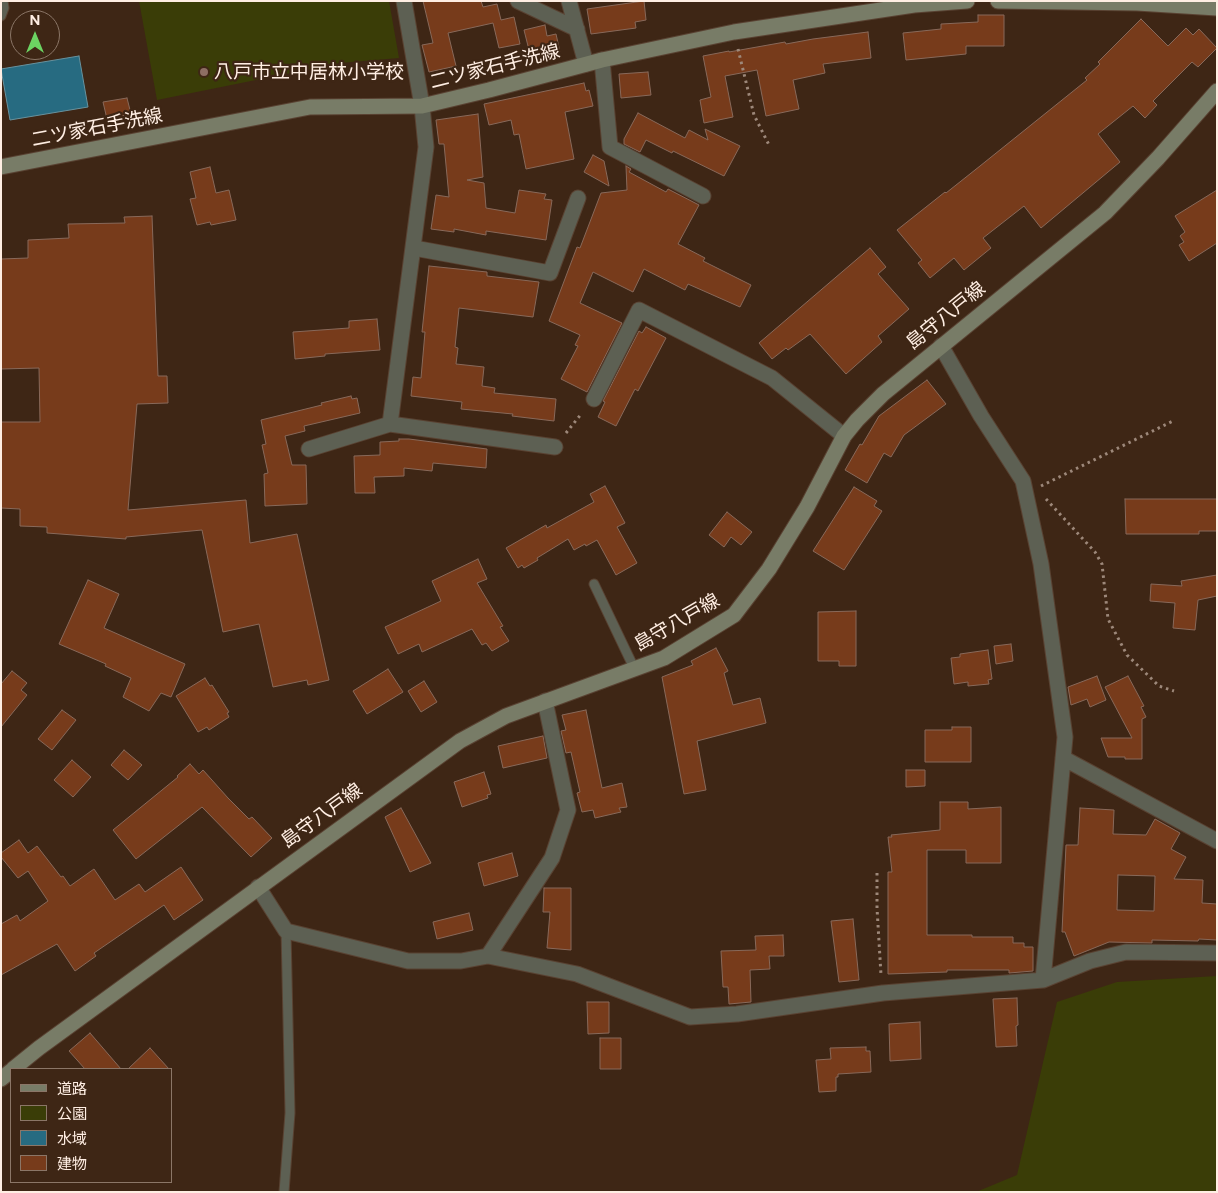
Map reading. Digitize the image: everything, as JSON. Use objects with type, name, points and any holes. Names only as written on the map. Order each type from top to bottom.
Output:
[{"type":"main road","name":"二ツ家石手洗線","points":[[1,166],[310,107],[422,106],[602,60],[734,32],[914,5],[967,1]]},
{"type":"main road","points":[[998,1],[1137,3],[1217,8]]},
{"type":"main road","name":"島守八戸線","points":[[14,1068],[38,1048],[460,741],[506,716],[664,658],[734,615],[769,569],[807,507],[844,436],[857,420],[883,394],[1106,213],[1217,91]]},
{"type":"street","points":[[390,424],[426,147],[422,106],[404,1]]},
{"type":"street","points":[[518,1],[577,29]]},
{"type":"street","points":[[569,1],[586,64]]},
{"type":"street","points":[[602,60],[610,147],[703,196]]},
{"type":"street","points":[[414,248],[550,273],[578,198]]},
{"type":"street","points":[[594,399],[638,310],[772,378],[844,436]]},
{"type":"street","points":[[941,346],[982,416],[1023,481],[1031,489],[1065,738],[1043,980]]},
{"type":"street","points":[[309,449],[390,424],[554,447]]},
{"type":"street","points":[[488,956],[552,858],[568,810],[545,701]]},
{"type":"street","points":[[1063,758],[1217,841]]},
{"type":"street","points":[[258,887],[286,931],[408,961],[461,961],[488,956],[578,974],[690,1017],[737,1014],[883,993],[1043,980],[1090,961],[1126,952],[1217,953]]},
{"type":"lane","points":[[1,16],[4,8],[3,1]]},
{"type":"lane","points":[[594,584],[635,670]]},
{"type":"lane","points":[[284,1192],[290,1113],[286,931]]},
{"type":"path","points":[[734,32],[754,115],[770,147]]},
{"type":"path","points":[[554,447],[594,399]]},
{"type":"path","points":[[1031,489],[1042,486],[1175,420]]},
{"type":"path","points":[[1031,489],[1095,552],[1102,564],[1108,619],[1127,655],[1159,686],[1174,691]]},
{"type":"path","points":[[877,873],[876,908],[883,993]]},
{"type":"green space","points":[[139,1],[389,1],[399,58],[340,63],[157,100]]},
{"type":"green space","points":[[1217,976],[1217,1192],[976,1192],[1017,1175],[1057,1002],[1117,982]]},
{"type":"water","points":[[79,56],[88,107],[10,120],[1,69]]},
{"type":"building","points":[[423,1],[481,1],[483,7],[497,4],[501,20],[514,17],[520,44],[499,48],[493,23],[448,33],[456,66],[429,72],[422,45],[433,43]]},
{"type":"building","points":[[644,1],[646,20],[635,22],[636,28],[591,34],[587,9]]},
{"type":"building","points":[[978,15],[1004,15],[1004,46],[966,46],[966,54],[906,60],[903,33],[941,29],[941,24],[978,22]]},
{"type":"building","points":[[1141,19],[1168,46],[1186,28],[1193,35],[1199,29],[1217,48],[1198,67],[1192,62],[1153,101],[1157,105],[1145,118],[1133,106],[1098,134],[1120,162],[1041,228],[1024,206],[983,238],[991,248],[964,270],[954,258],[930,278],[918,263],[922,260],[897,230],[1087,80],[1085,78],[1100,64],[1098,62]]},
{"type":"building","points":[[545,25],[547,36],[556,34],[560,52],[531,58],[524,30]]},
{"type":"building","points":[[868,32],[871,58],[823,64],[825,73],[793,80],[799,109],[766,116],[757,70],[725,76],[733,117],[704,123],[700,100],[711,97],[703,56],[785,42],[786,44]]},
{"type":"building","points":[[648,72],[651,95],[621,98],[619,74]]},
{"type":"building","points":[[584,83],[586,91],[589,90],[593,106],[565,112],[574,159],[526,169],[519,134],[514,135],[511,120],[489,125],[484,104]]},
{"type":"building","points":[[127,98],[131,114],[107,119],[103,102]]},
{"type":"building","points":[[638,113],[685,138],[689,130],[708,140],[705,129],[740,146],[724,176],[646,140],[640,152],[624,144],[624,139]]},
{"type":"building","points":[[478,114],[483,177],[467,180],[484,183],[486,208],[515,213],[519,190],[546,194],[544,199],[552,200],[546,240],[486,231],[486,235],[454,229],[454,232],[431,229],[436,195],[449,197],[444,144],[439,144],[436,120]]},
{"type":"building","points":[[593,155],[604,161],[609,186],[584,172]]},
{"type":"building","points":[[626,166],[631,169],[629,172],[666,192],[668,189],[699,205],[678,244],[705,258],[703,261],[751,285],[740,307],[688,284],[685,290],[644,269],[633,292],[593,272],[580,303],[622,323],[587,392],[561,379],[578,346],[575,345],[580,335],[549,321],[577,247],[580,248],[601,193],[627,190]]},
{"type":"building","points":[[210,167],[216,193],[229,190],[236,220],[211,225],[210,222],[197,225],[190,199],[196,198],[190,172]]},
{"type":"building","points":[[1217,190],[1217,243],[1189,261],[1179,245],[1184,242],[1180,236],[1185,232],[1175,216]]},
{"type":"building","points":[[152,216],[158,376],[167,376],[168,403],[137,404],[128,510],[246,500],[250,543],[297,534],[329,680],[308,685],[307,680],[273,687],[259,624],[223,632],[202,530],[126,537],[126,539],[47,533],[47,527],[20,526],[20,509],[1,508],[1,422],[40,422],[39,368],[1,369],[1,259],[28,258],[28,240],[69,238],[68,224],[125,223],[124,217]]},
{"type":"building","points":[[870,248],[886,267],[878,274],[909,309],[878,336],[882,342],[846,374],[810,334],[772,359],[759,343]]},
{"type":"building","points":[[429,266],[487,272],[487,276],[539,282],[533,317],[459,308],[455,347],[458,348],[456,364],[484,367],[482,386],[495,388],[494,393],[556,399],[554,421],[512,416],[513,414],[461,409],[462,402],[411,396],[413,377],[421,378],[425,332],[422,332]]},
{"type":"building","points":[[377,319],[380,350],[325,354],[325,356],[295,359],[293,332],[349,328],[349,321]]},
{"type":"building","points":[[646,327],[666,338],[638,391],[635,389],[616,426],[598,417],[605,402],[603,401],[639,331],[642,333]]},
{"type":"building","points":[[927,380],[946,404],[904,435],[891,457],[884,453],[867,483],[845,470],[879,416]]},
{"type":"building","points":[[351,396],[352,399],[357,398],[360,413],[304,426],[305,431],[285,436],[292,465],[306,465],[307,504],[265,506],[264,474],[268,473],[262,445],[266,444],[261,420]]},
{"type":"building","points":[[399,439],[487,449],[486,468],[433,463],[432,471],[404,468],[404,476],[374,477],[375,493],[355,493],[354,456],[380,455],[380,442],[399,441]]},
{"type":"building","points":[[605,486],[625,523],[617,527],[637,563],[616,575],[597,540],[574,550],[568,539],[537,558],[538,560],[524,568],[522,565],[518,568],[506,548],[546,525],[547,528],[594,502],[590,494]]},
{"type":"building","points":[[854,487],[877,501],[874,506],[882,511],[844,570],[813,551]]},
{"type":"building","points":[[1125,499],[1217,499],[1217,531],[1199,531],[1199,534],[1126,534]]},
{"type":"building","points":[[727,512],[752,532],[741,545],[731,537],[724,547],[709,535]]},
{"type":"building","points":[[478,559],[487,579],[477,583],[503,626],[500,627],[509,641],[492,651],[486,643],[482,645],[472,629],[422,652],[419,644],[398,654],[385,627],[441,601],[432,581]]},
{"type":"building","points":[[1217,575],[1217,596],[1198,600],[1195,630],[1173,628],[1175,603],[1150,601],[1151,584],[1182,586],[1181,581]]},
{"type":"building","points":[[88,580],[119,594],[104,628],[185,664],[171,697],[161,693],[149,711],[123,697],[131,678],[105,666],[106,664],[59,644]]},
{"type":"building","points":[[856,611],[856,666],[839,666],[839,661],[818,661],[818,612]]},
{"type":"building","points":[[1011,644],[1013,661],[996,664],[994,646]]},
{"type":"building","points":[[716,648],[728,671],[724,673],[733,705],[760,698],[766,723],[697,741],[706,790],[684,794],[662,677],[693,665],[691,661]]},
{"type":"building","points":[[988,650],[992,679],[988,680],[989,684],[968,686],[968,682],[954,684],[951,658],[960,657],[960,654]]},
{"type":"building","points":[[388,669],[403,692],[367,714],[353,691]]},
{"type":"building","points":[[12,671],[27,683],[21,690],[27,695],[1,727],[1,684]]},
{"type":"building","points":[[1097,676],[1106,700],[1090,707],[1087,699],[1071,705],[1068,687]]},
{"type":"building","points":[[1128,676],[1144,706],[1141,707],[1146,717],[1142,719],[1142,759],[1108,757],[1101,738],[1132,738],[1105,687]]},
{"type":"building","points":[[205,678],[210,686],[212,685],[229,712],[227,713],[229,717],[209,730],[207,727],[198,732],[176,696]]},
{"type":"building","points":[[424,681],[437,702],[421,712],[408,691]]},
{"type":"building","points":[[62,710],[76,720],[52,750],[38,739]]},
{"type":"building","points":[[586,710],[602,788],[622,783],[627,807],[619,808],[621,812],[595,818],[593,810],[582,812],[577,793],[580,792],[571,752],[566,753],[561,731],[566,730],[562,715]]},
{"type":"building","points":[[952,727],[971,727],[971,762],[925,762],[925,730],[952,730]]},
{"type":"building","points":[[543,736],[547,758],[503,768],[498,746]]},
{"type":"building","points":[[124,750],[142,765],[128,780],[111,765]]},
{"type":"building","points":[[72,760],[91,777],[73,797],[54,780]]},
{"type":"building","points":[[190,764],[199,774],[203,770],[249,819],[252,817],[272,838],[251,857],[202,807],[136,859],[113,830],[178,777]]},
{"type":"building","points":[[906,770],[925,770],[925,786],[906,787]]},
{"type":"building","points":[[484,772],[491,794],[487,795],[488,798],[462,807],[454,782]]},
{"type":"building","points":[[940,802],[968,802],[968,809],[1001,807],[1001,863],[966,863],[966,850],[927,850],[927,935],[1013,937],[1013,943],[1024,943],[1024,947],[1033,947],[1033,971],[1009,973],[1009,970],[947,970],[947,972],[888,974],[888,872],[892,872],[888,837],[892,837],[891,835],[940,830]]},
{"type":"building","points":[[401,808],[431,863],[410,872],[385,817]]},
{"type":"building","points":[[1080,808],[1114,810],[1113,834],[1146,835],[1155,819],[1180,833],[1171,849],[1186,857],[1174,879],[1203,880],[1202,903],[1217,904],[1217,940],[1152,940],[1152,943],[1109,942],[1074,956],[1065,932],[1062,932],[1066,845],[1078,845]],"holes":[[[1118,875],[1155,876],[1154,911],[1117,910]]]},
{"type":"building","points":[[19,840],[28,853],[37,846],[70,886],[94,869],[115,900],[139,884],[145,892],[181,867],[203,900],[174,920],[164,905],[94,953],[96,956],[75,971],[57,944],[1,975],[1,924],[17,915],[20,921],[48,901],[28,871],[18,878],[1,857],[1,853]]},
{"type":"building","points":[[512,853],[518,876],[484,886],[478,863]]},
{"type":"building","points":[[544,888],[571,888],[571,950],[547,948],[550,912],[543,912]]},
{"type":"building","points":[[469,913],[473,930],[437,939],[433,922]]},
{"type":"building","points":[[853,919],[859,980],[839,982],[831,921]]},
{"type":"building","points":[[783,935],[784,956],[769,956],[770,969],[750,970],[751,1002],[729,1004],[728,987],[723,987],[721,951],[756,950],[755,936]]},
{"type":"building","points":[[1017,998],[1017,1046],[996,1047],[993,999]]},
{"type":"building","points":[[587,1002],[609,1002],[609,1033],[588,1034]]},
{"type":"building","points":[[920,1022],[921,1059],[890,1061],[889,1024]]},
{"type":"building","points":[[90,1033],[120,1068],[84,1068],[69,1051]]},
{"type":"building","points":[[600,1038],[621,1038],[621,1069],[600,1069]]},
{"type":"building","points":[[866,1047],[866,1051],[870,1051],[871,1072],[838,1074],[838,1077],[836,1077],[836,1091],[819,1092],[816,1060],[831,1059],[830,1048]]},
{"type":"building","points":[[150,1048],[168,1068],[129,1068]]},
{"type":"place","name":"八戸市立中居林小学校","points":[[204,72]]}]
